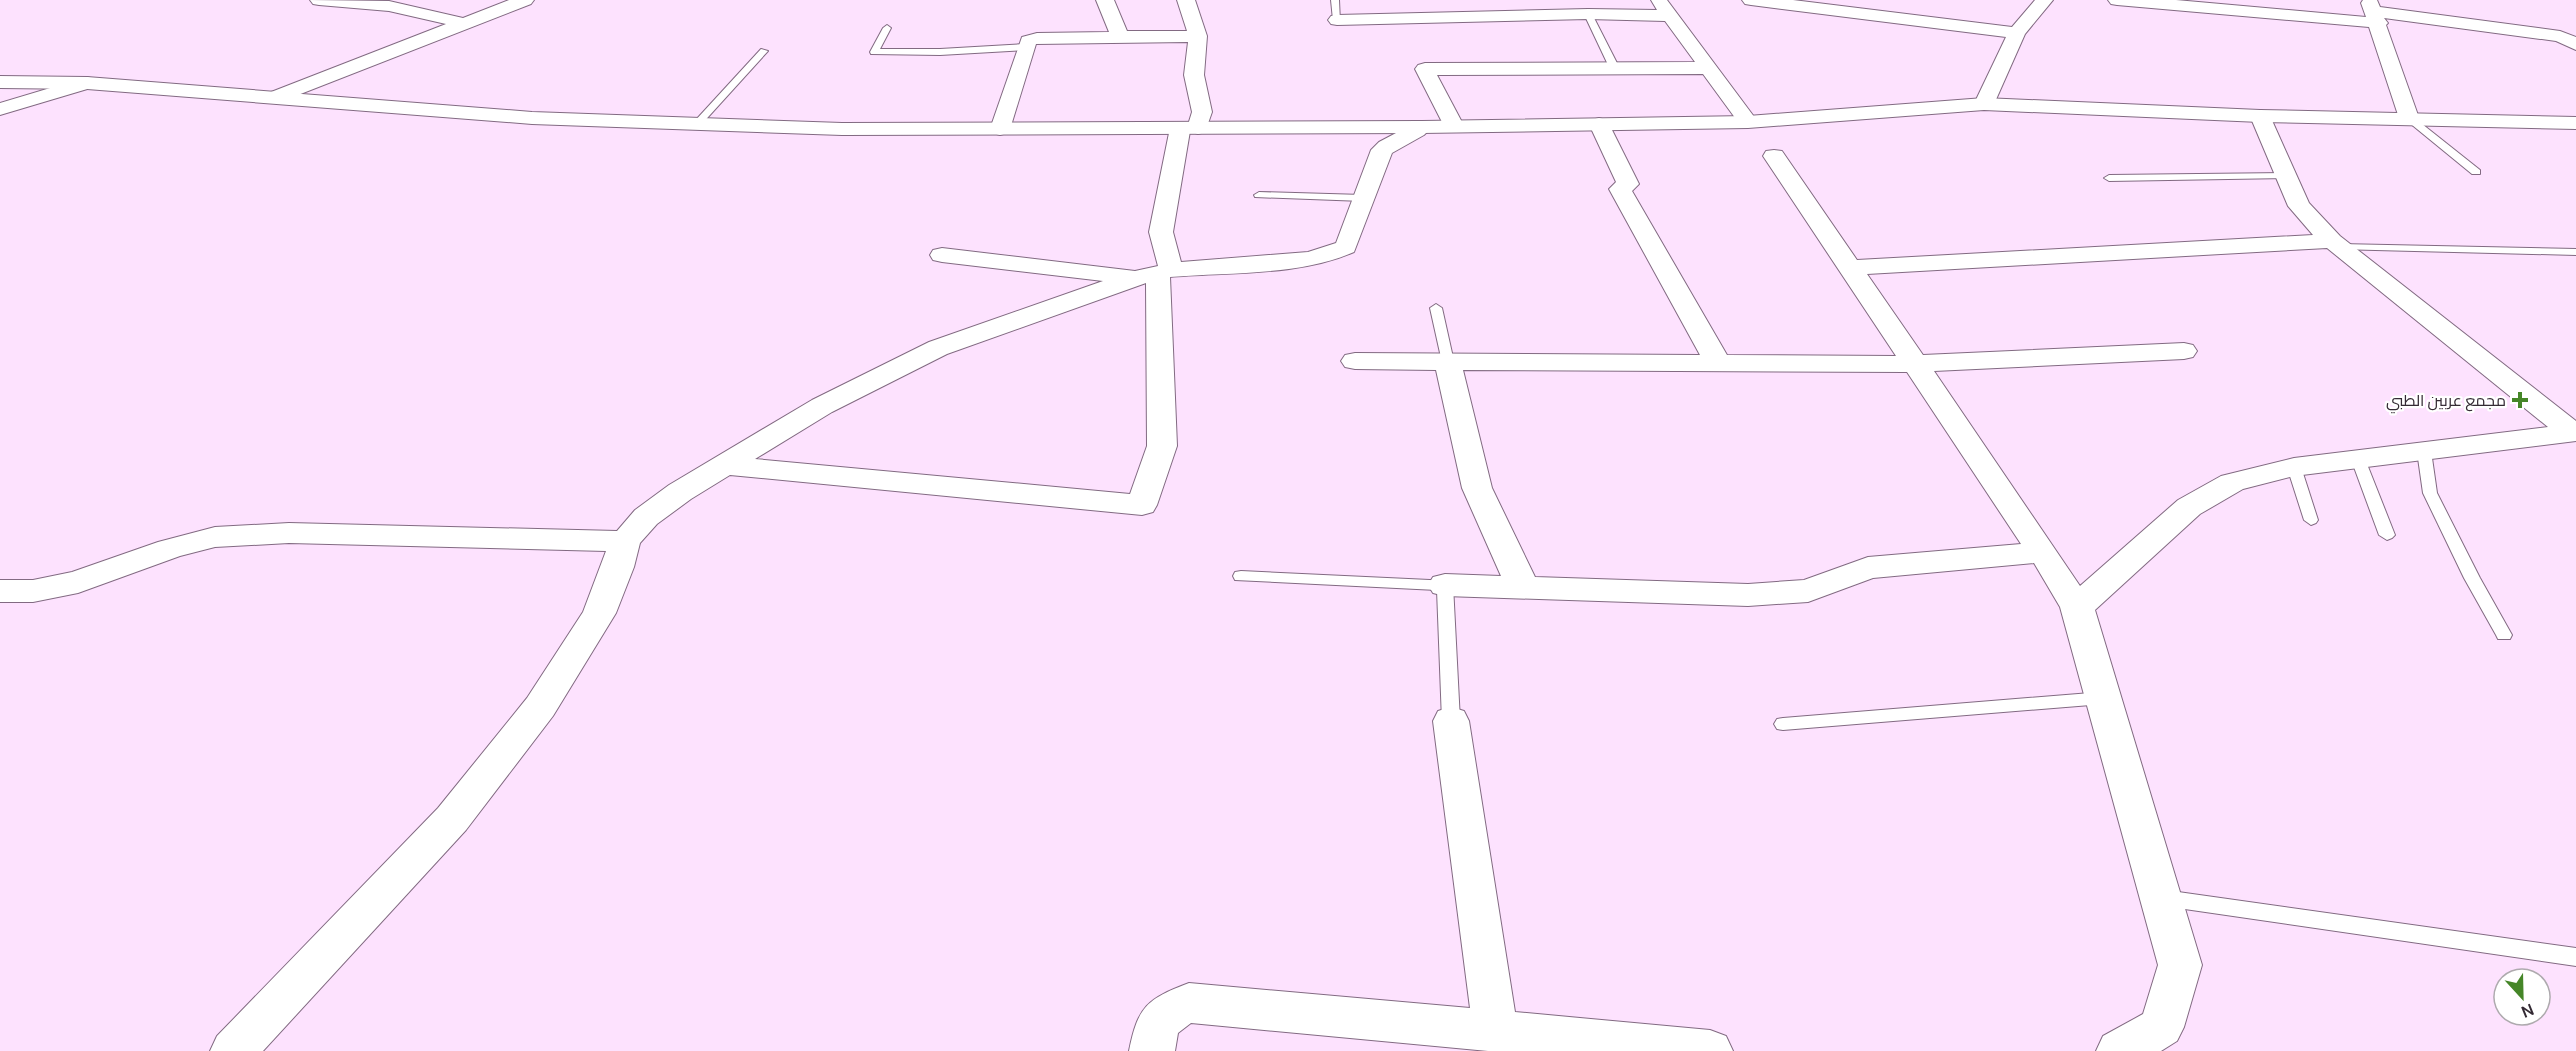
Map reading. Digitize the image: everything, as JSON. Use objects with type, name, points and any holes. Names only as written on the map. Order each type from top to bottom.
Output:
[{"type":"main road","points":[[0,82],[87,83],[532,118],[696,125],[1000,129],[1422,127],[1748,122],[1984,104],[2260,116],[2576,123]]},
{"type":"street","points":[[319,0],[389,6],[463,23]]},
{"type":"street","points":[[273,98],[525,0]]},
{"type":"street","points":[[1105,0],[1120,37]]},
{"type":"street","points":[[724,465],[1142,505],[1162,446],[1155,274],[1161,232],[1189,128],[1202,112],[1189,57],[1198,36],[1186,0]]},
{"type":"street","points":[[1658,0],[1748,122]]},
{"type":"street","points":[[1751,0],[2018,33]]},
{"type":"street","points":[[1984,104],[2018,33],[2044,0]]},
{"type":"street","points":[[2117,0],[2373,11],[2560,36],[2576,44]]},
{"type":"street","points":[[2373,11],[2409,118]]},
{"type":"street","points":[[1337,20],[1588,14],[1670,16]]},
{"type":"street","points":[[1000,129],[1028,41],[1037,38],[1198,36]]},
{"type":"street","points":[[1025,52],[1046,58]]},
{"type":"street","points":[[1454,126],[1425,69],[1709,68]]},
{"type":"street","points":[[0,109],[87,83]]},
{"type":"street","points":[[2260,116],[2299,206],[2336,244],[2574,432]]},
{"type":"street","points":[[1599,124],[1628,184],[1620,189],[1718,363]]},
{"type":"street","points":[[942,255],[1155,274],[1308,259],[1330,254],[1346,247],[1382,150],[1390,144],[1409,137],[1422,127]]},
{"type":"street","points":[[1774,156],[1913,364],[2043,552],[2077,607],[2180,965],[2162,1028],[2119,1051]]},
{"type":"street","points":[[1849,268],[2336,244]]},
{"type":"street","points":[[233,1051],[452,819],[540,707],[598,614],[618,567],[625,540],[646,517],[680,492],[822,406],[938,348],[1155,274]]},
{"type":"street","points":[[1355,362],[1913,364],[2184,351]]},
{"type":"street","points":[[1448,362],[1477,488],[1523,587]]},
{"type":"street","points":[[2077,607],[2189,507],[2232,482],[2294,467],[2574,432]]},
{"type":"street","points":[[0,591],[33,591],[78,582],[169,549],[214,537],[289,533],[625,540]]},
{"type":"street","points":[[1445,585],[1748,595],[1808,591],[1868,568],[2043,552]]},
{"type":"street","points":[[1451,722],[1495,1030]]},
{"type":"street","points":[[1152,1051],[1157,1024],[1171,1010],[1189,1003],[1710,1051]]},
{"type":"lane","points":[[1335,0],[1337,20]]},
{"type":"lane","points":[[1588,14],[1616,69]]},
{"type":"lane","points":[[887,28],[874,52],[1025,52]]},
{"type":"lane","points":[[696,125],[764,51]]},
{"type":"lane","points":[[907,66],[915,52]]},
{"type":"lane","points":[[2409,118],[2476,172]]},
{"type":"lane","points":[[2109,178],[2286,176]]},
{"type":"lane","points":[[1259,195],[1363,198]]},
{"type":"lane","points":[[2336,244],[2576,252]]},
{"type":"lane","points":[[1436,308],[1448,362]]},
{"type":"lane","points":[[2424,451],[2430,493],[2472,578],[2504,635]]},
{"type":"lane","points":[[2358,459],[2387,535]]},
{"type":"lane","points":[[2294,467],[2311,520]]},
{"type":"lane","points":[[1241,576],[1445,585],[1451,722]]},
{"type":"lane","points":[[1783,724],[2103,698]]},
{"type":"lane","points":[[2161,898],[2576,957]]},
{"type":"place","name":"مجمع عربين الطبي","points":[[2520,400]]}]
